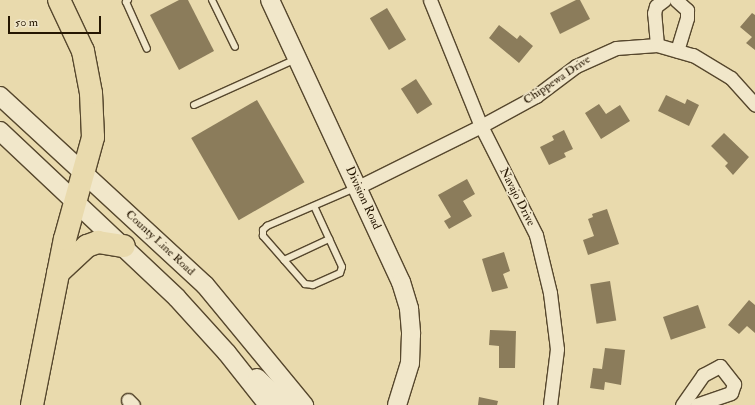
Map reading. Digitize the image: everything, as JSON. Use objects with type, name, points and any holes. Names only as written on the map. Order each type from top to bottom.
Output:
[{"type":"highway","points":[[32,405],[58,273],[75,199],[93,137],[91,93],[82,51],[59,0]]},
{"type":"highway","points":[[58,273],[87,246],[98,242],[124,246]]},
{"type":"main road","name":"Division Road","points":[[270,0],[389,252],[409,310],[410,363],[397,405]]},
{"type":"main road","name":"County Line Road","points":[[0,96],[205,285],[304,405]]},
{"type":"main road","points":[[0,131],[124,246],[227,353],[285,405]]},
{"type":"main road","points":[[227,353],[268,405]]},
{"type":"street","name":"Navajo Drive","points":[[430,0],[481,126],[536,235],[550,293],[557,349],[550,405]]},
{"type":"street","points":[[657,45],[654,13],[656,6],[664,0]]},
{"type":"street","points":[[676,0],[687,10],[687,18],[677,50]]},
{"type":"street","name":"Chippewa Drive","points":[[358,187],[481,126],[536,96],[594,56],[616,48],[657,45],[677,50],[709,63],[731,78],[755,105]]},
{"type":"street","points":[[682,405],[703,375],[720,366],[734,384],[731,393],[697,405]]},
{"type":"lane","points":[[128,0],[126,2],[147,49]]},
{"type":"lane","points":[[212,0],[235,47]]},
{"type":"lane","points":[[194,105],[297,58]]},
{"type":"lane","points":[[314,206],[342,267],[340,273],[313,285],[305,284],[264,236],[262,230],[314,206],[358,187]]},
{"type":"lane","points":[[284,260],[329,238]]},
{"type":"building","points":[[179,0],[188,0],[214,51],[179,70],[150,15]]},
{"type":"building","points":[[576,0],[580,0],[590,19],[560,34],[550,13]]},
{"type":"building","points":[[387,8],[406,40],[389,50],[370,18]]},
{"type":"building","points":[[752,13],[755,15],[755,50],[746,43],[752,37],[740,27]]},
{"type":"building","points":[[499,25],[517,39],[520,35],[533,46],[519,63],[489,38]]},
{"type":"building","points":[[416,79],[432,104],[417,114],[401,89]]},
{"type":"building","points":[[666,95],[685,104],[687,99],[699,105],[689,126],[658,111]]},
{"type":"building","points":[[257,100],[304,182],[239,220],[191,138]]},
{"type":"building","points":[[599,104],[606,114],[620,105],[630,121],[601,139],[585,113]]},
{"type":"building","points":[[564,130],[573,149],[564,153],[566,157],[549,165],[540,147],[554,140],[552,136]]},
{"type":"building","points":[[724,133],[749,157],[733,175],[725,166],[728,163],[711,146]]},
{"type":"building","points":[[467,179],[475,194],[463,201],[472,216],[449,229],[444,221],[451,217],[438,195]]},
{"type":"building","points":[[607,209],[619,244],[588,255],[583,240],[594,236],[588,219],[593,217],[592,214]]},
{"type":"building","points":[[504,252],[510,271],[503,274],[508,288],[492,292],[482,259]]},
{"type":"building","points":[[610,281],[616,321],[597,324],[590,284]]},
{"type":"building","points":[[749,300],[755,305],[755,333],[747,326],[739,334],[728,325]]},
{"type":"building","points":[[698,305],[706,328],[671,340],[663,317]]},
{"type":"building","points":[[490,330],[516,331],[515,368],[499,368],[499,346],[489,345]]},
{"type":"building","points":[[605,348],[625,350],[621,385],[605,382],[604,390],[590,388],[593,368],[602,369]]},
{"type":"building","points":[[479,397],[498,401],[497,405],[478,405]]}]
